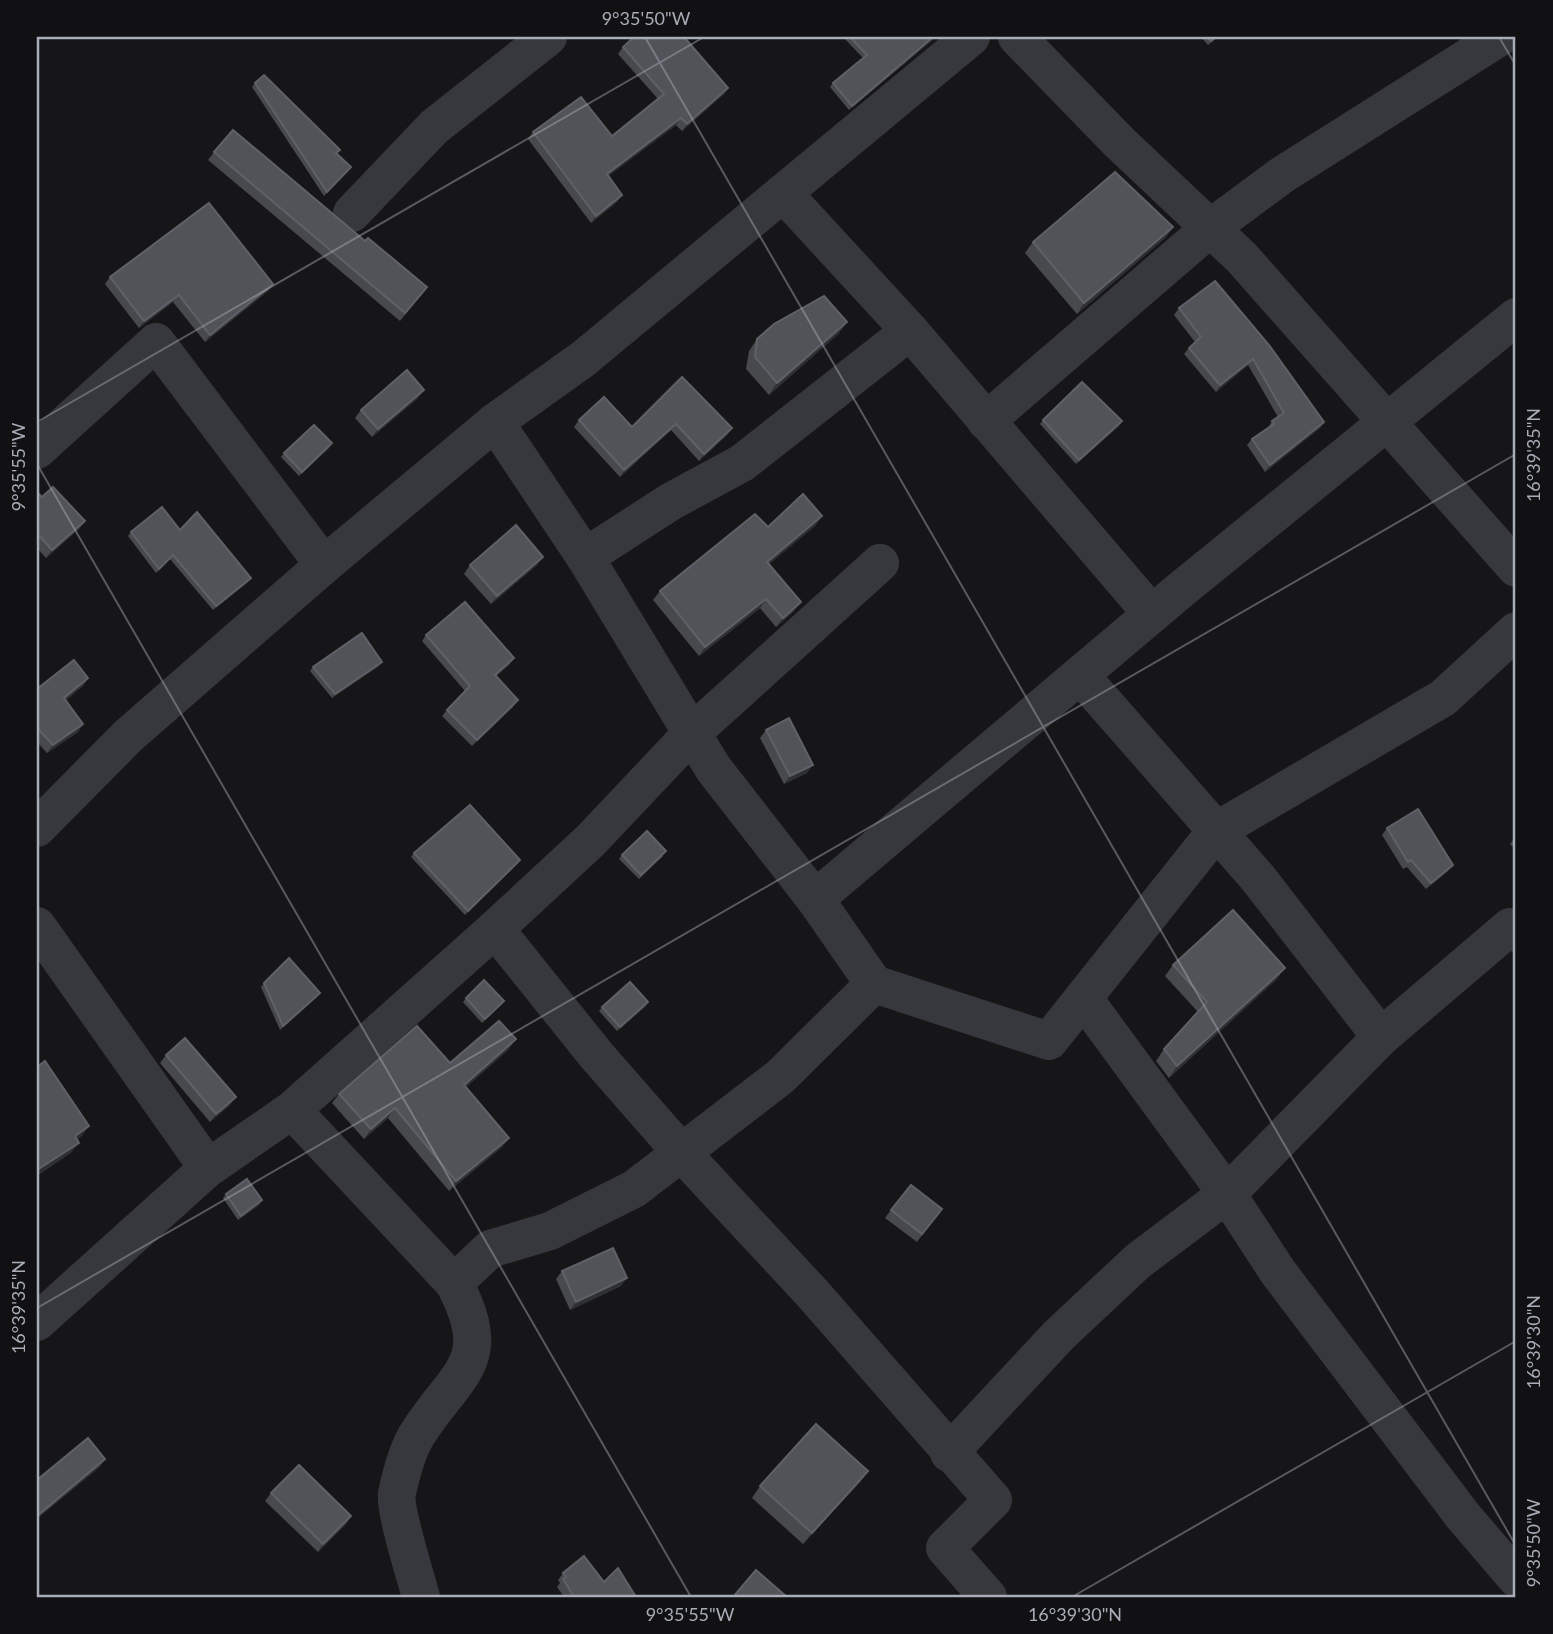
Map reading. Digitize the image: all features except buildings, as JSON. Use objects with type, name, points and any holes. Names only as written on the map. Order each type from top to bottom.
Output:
[{"type":"street","points":[[352,214],[434,127],[548,37]]},
{"type":"street","points":[[37,828],[128,736],[324,565],[495,422],[583,359],[971,37]]},
{"type":"street","points":[[1017,37],[1209,229],[1242,258],[1516,568]]},
{"type":"street","points":[[986,421],[1209,229],[1282,175],[1500,37]]},
{"type":"street","points":[[783,194],[910,331],[1152,614]]},
{"type":"street","points":[[815,899],[1152,614],[1516,317]]},
{"type":"street","points":[[585,557],[670,502],[742,463],[910,331]]},
{"type":"street","points":[[37,450],[156,342],[324,565]]},
{"type":"street","points":[[495,422],[585,557],[713,768],[815,899],[874,984],[1049,1041],[1216,831],[1443,698],[1516,631]]},
{"type":"street","points":[[37,1322],[208,1168],[292,1110],[495,929],[591,840],[693,732],[880,563]]},
{"type":"street","points":[[1080,675],[1216,831],[1381,1037]]},
{"type":"street","points":[[37,926],[208,1168]]},
{"type":"street","points":[[949,1453],[1059,1335],[1138,1261],[1227,1194],[1381,1037],[1510,927],[1516,933]]},
{"type":"street","points":[[495,929],[597,1056],[681,1152],[813,1294],[949,1453],[993,1500],[945,1548],[988,1597]]},
{"type":"street","points":[[454,1283],[490,1249],[550,1231],[587,1215],[634,1189],[780,1077],[874,984]]},
{"type":"street","points":[[1084,999],[1227,1194],[1286,1283],[1463,1516],[1516,1578]]},
{"type":"street","points":[[292,1110],[454,1283],[468,1310],[475,1347],[455,1386],[416,1435],[396,1497],[421,1597]]}]
